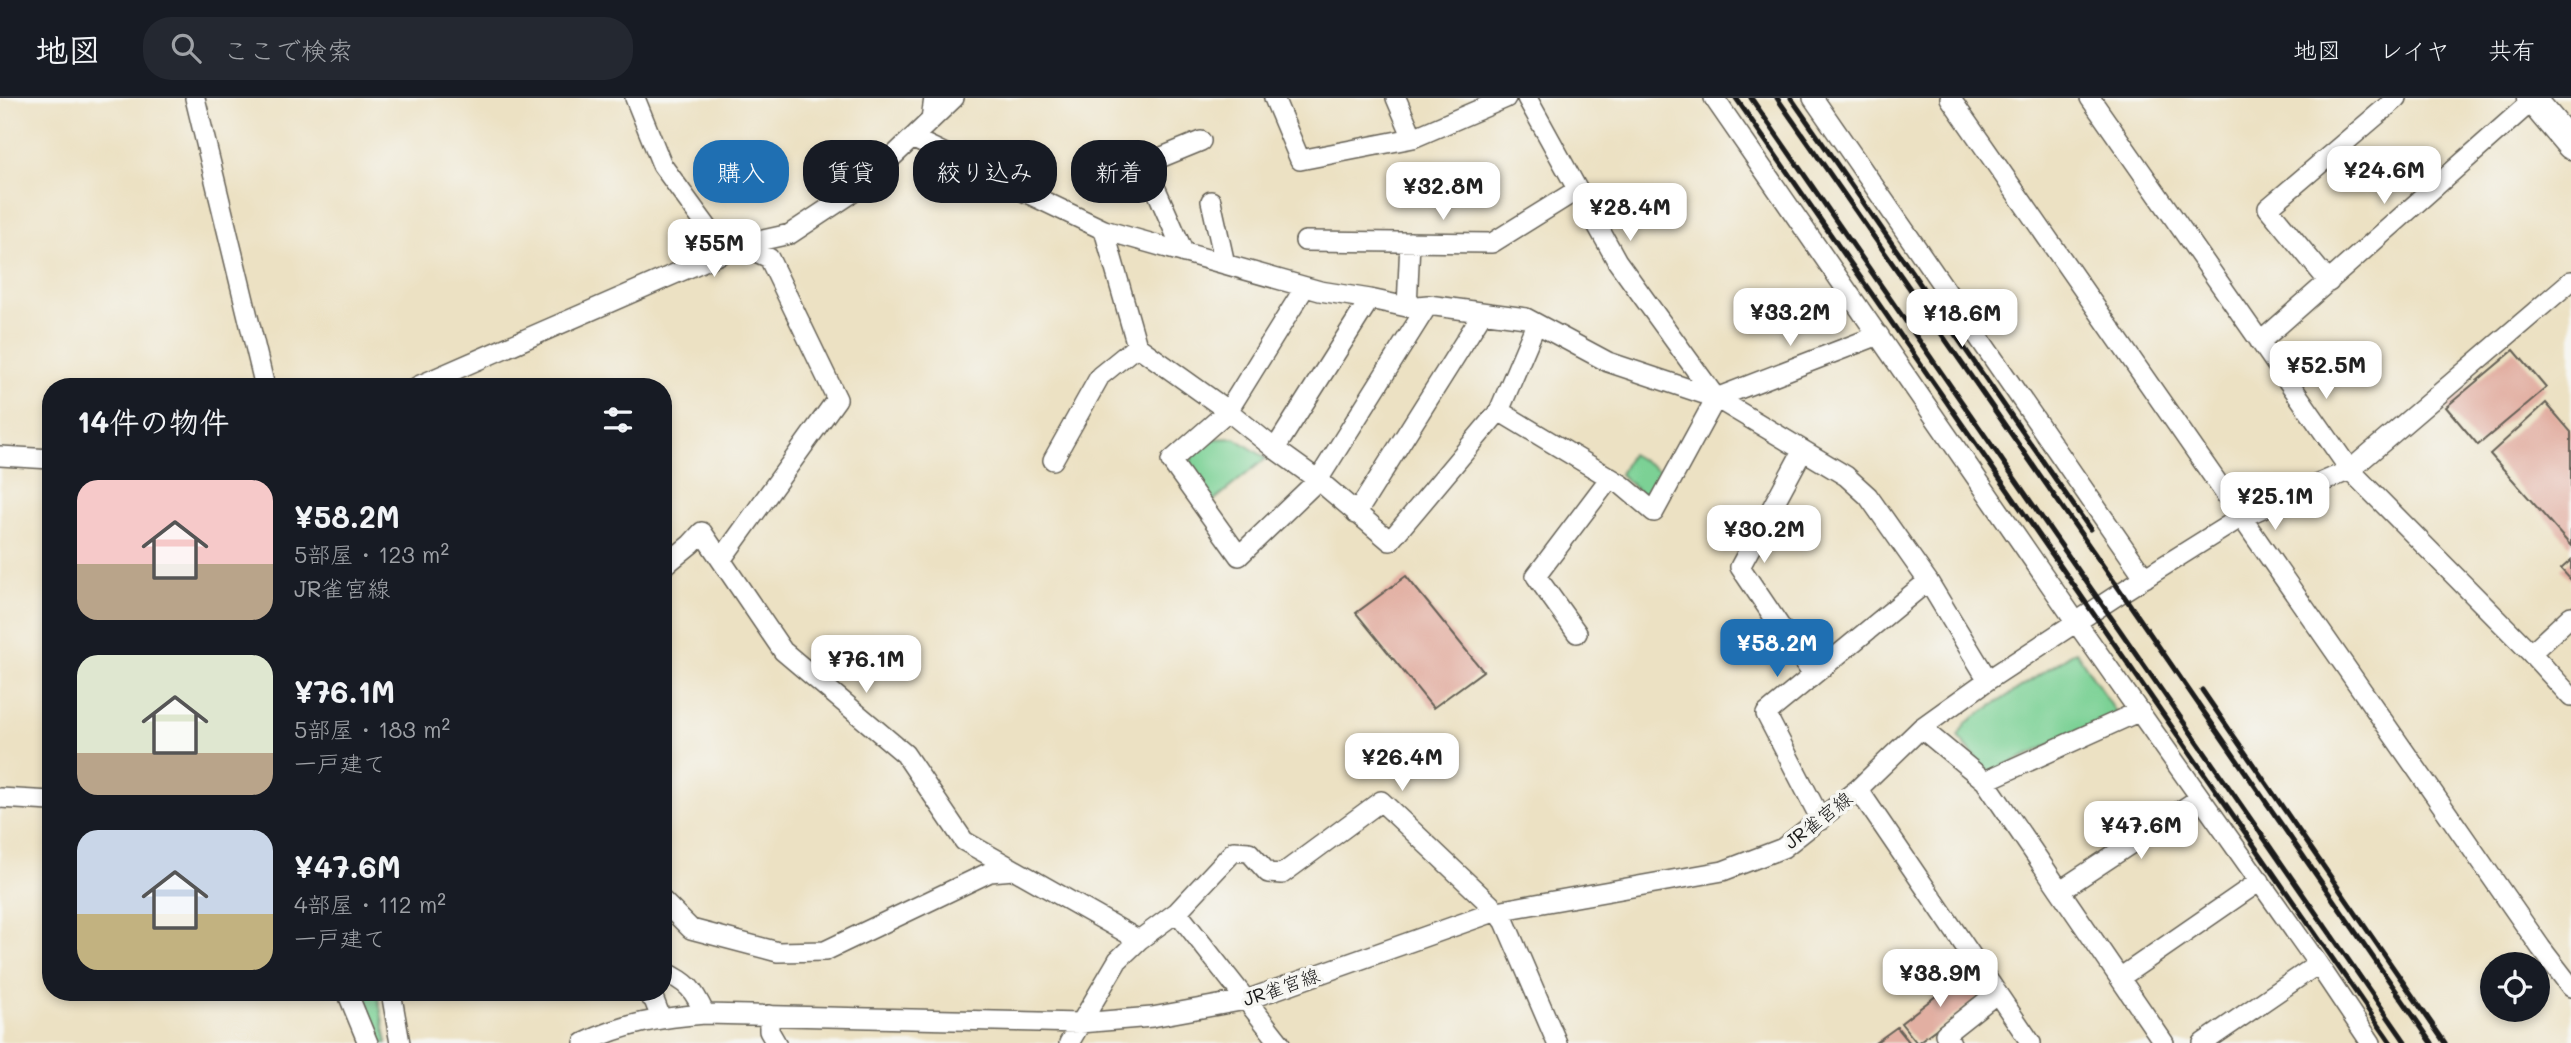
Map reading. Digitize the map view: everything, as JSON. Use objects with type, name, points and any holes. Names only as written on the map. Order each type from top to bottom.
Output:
[{"type":"highway","points":[[2532,99],[2571,145]]},
{"type":"street","points":[[195,98],[263,378]]},
{"type":"street","points":[[635,98],[662,165],[713,235],[769,258],[837,400],[721,560]]},
{"type":"street","points":[[931,120],[934,98]]},
{"type":"street","points":[[436,378],[741,245],[790,234],[861,187],[954,98]]},
{"type":"street","points":[[1274,98],[1300,160],[1413,138],[1506,98]]},
{"type":"street","points":[[1396,98],[1413,138]]},
{"type":"street","points":[[1527,98],[1617,261],[1716,398]]},
{"type":"street","points":[[1714,98],[2371,1043]]},
{"type":"street","points":[[1813,98],[2145,578]]},
{"type":"street","points":[[1950,98],[2541,948],[2571,987]]},
{"type":"street","points":[[2090,98],[2350,470],[2571,697]]},
{"type":"street","points":[[2329,282],[2268,208],[2397,98]]},
{"type":"street","points":[[2260,342],[2532,99]]},
{"type":"street","points":[[912,138],[1104,230],[1306,287],[1407,307],[1428,305],[1526,318],[1608,362],[1716,398],[1846,476],[1868,496],[1928,581],[1989,680]]},
{"type":"street","points":[[1184,253],[1145,164],[1201,141]]},
{"type":"street","points":[[1305,241],[1492,243],[1577,190]]},
{"type":"street","points":[[1211,201],[1225,264]]},
{"type":"street","points":[[1104,230],[1137,346],[1318,480],[1390,541],[1499,411],[1536,324]]},
{"type":"street","points":[[1407,307],[1410,242]]},
{"type":"street","name":"JR雀宮線","points":[[584,1043],[607,1032],[660,1018],[705,1014],[1080,1023],[1152,1017],[1247,1000],[1497,911],[1723,871],[1783,848],[1858,789],[1921,728],[2076,622],[2241,518],[2350,470],[2571,281]]},
{"type":"street","points":[[1306,287],[1228,411],[1171,461],[1239,556],[1318,480],[1428,305]]},
{"type":"street","points":[[1275,449],[1370,299]]},
{"type":"street","points":[[1356,514],[1482,314]]},
{"type":"street","points":[[1499,411],[1610,478],[1654,512],[1716,398],[1879,335]]},
{"type":"street","points":[[1052,460],[1100,376],[1137,346]]},
{"type":"street","points":[[1803,450],[1740,567],[1813,675]]},
{"type":"street","points":[[0,456],[42,458]]},
{"type":"street","points":[[1577,633],[1536,576],[1610,478]]},
{"type":"street","points":[[672,560],[702,532],[783,651],[905,754],[964,841],[1139,940]]},
{"type":"street","points":[[1821,820],[1766,714],[1928,581]]},
{"type":"street","points":[[2531,653],[2571,616]]},
{"type":"street","points":[[1985,781],[2140,711]]},
{"type":"street","points":[[1921,728],[1985,781],[2164,1043]]},
{"type":"street","points":[[1858,789],[2031,1043]]},
{"type":"street","points":[[0,798],[42,800]]},
{"type":"street","points":[[2061,890],[2200,798]]},
{"type":"street","points":[[1069,1043],[1118,960],[1139,940],[1177,912],[1234,851],[1248,852],[1268,873],[1282,874],[1381,800],[1506,922],[1557,1043]]},
{"type":"street","points":[[672,910],[691,929],[778,952],[825,951],[990,872],[1014,870]]},
{"type":"street","points":[[2121,977],[2260,881]]},
{"type":"street","points":[[1177,912],[1280,1043]]},
{"type":"street","points":[[2203,1043],[2318,964]]},
{"type":"street","points":[[672,975],[693,989],[705,1014]]},
{"type":"street","points":[[1951,1043],[1945,1034],[1997,993]]},
{"type":"street","points":[[351,1001],[368,1043]]},
{"type":"street","points":[[393,1001],[400,1043]]},
{"type":"street","points":[[653,1001],[660,1018]]},
{"type":"street","points":[[769,1015],[769,1031],[776,1043]]},
{"type":"green space","points":[[1235,438],[1266,458],[1212,502],[1188,470],[1193,454],[1209,439]]},
{"type":"green space","points":[[1631,454],[1666,474],[1655,492],[1641,494],[1620,474]]},
{"type":"green space","points":[[2076,651],[2117,714],[1989,773],[1958,737],[1966,723]]},
{"type":"green space","points":[[358,1001],[379,1001],[387,1043],[373,1043]]},
{"type":"building","points":[[2514,350],[2546,388],[2478,445],[2446,407]]},
{"type":"building","points":[[2546,403],[2571,432],[2571,546],[2490,454]]},
{"type":"building","points":[[2571,560],[2571,580],[2561,569]]},
{"type":"building","points":[[1406,576],[1483,671],[1433,708],[1356,613]]},
{"type":"building","points":[[1963,975],[1979,997],[1917,1043],[1901,1023]]},
{"type":"building","points":[[1897,1027],[1910,1043],[1875,1043]]},
{"type":"railway","points":[[1736,98],[2391,1043]]},
{"type":"railway","points":[[1751,98],[2406,1043]]},
{"type":"railway","points":[[1777,98],[2432,1043]]},
{"type":"railway","points":[[1791,98],[2090,529]]},
{"type":"railway","points":[[2202,690],[2445,1043]]}]
